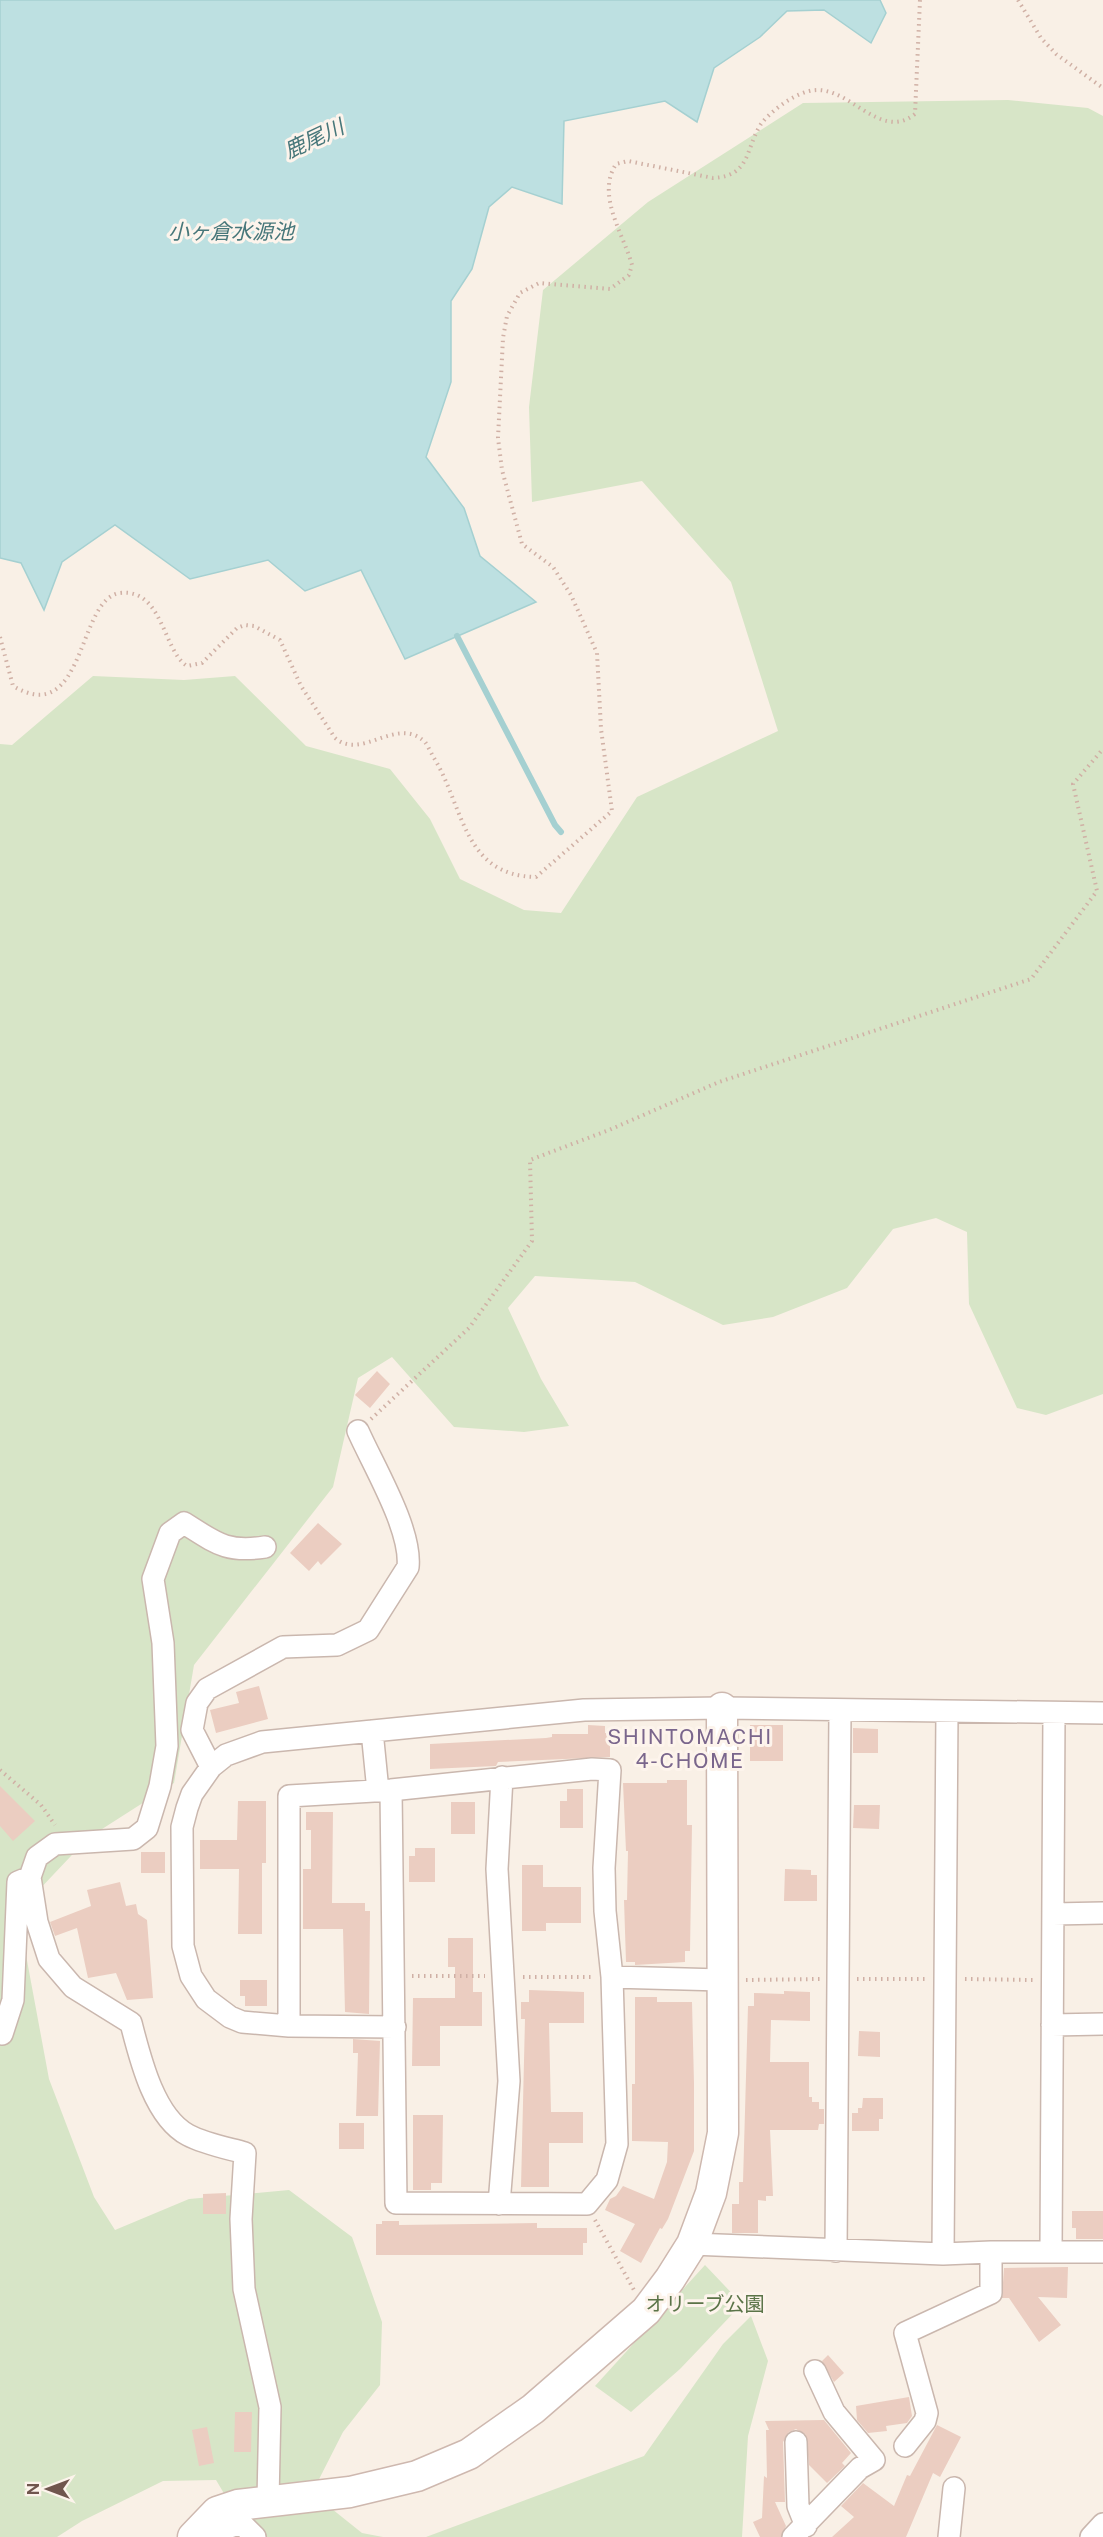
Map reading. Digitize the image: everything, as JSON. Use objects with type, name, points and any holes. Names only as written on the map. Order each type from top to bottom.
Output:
[{"type":"street","points":[[211,1767],[192,1730],[196,1703],[207,1689],[283,1647],[337,1645],[368,1630],[408,1567],[409,1557],[405,1534],[358,1431]]},
{"type":"street","points":[[265,1547],[241,1551],[219,1545],[184,1523],[170,1533],[153,1579],[165,1662],[167,1746],[160,1786],[147,1828],[133,1839],[56,1844],[37,1857],[30,1877],[37,1922],[49,1959],[73,1987],[131,2023],[147,2077],[168,2118],[177,2128],[190,2136],[245,2153],[241,2219],[244,2289],[270,2407],[268,2500]]},
{"type":"street","points":[[193,2537],[217,2512],[268,2500],[350,2492],[417,2476],[469,2454],[533,2409],[646,2311],[692,2244],[711,2193],[723,2133],[722,1708]]},
{"type":"street","points":[[395,2027],[254,2024],[230,2017],[206,1999],[197,1988],[186,1961],[183,1946],[182,1827],[192,1794],[211,1767],[226,1755],[262,1742],[584,1710],[722,1708],[1103,1713]]},
{"type":"street","points":[[836,2251],[840,1711]]},
{"type":"street","points":[[943,2254],[947,1712]]},
{"type":"street","points":[[1051,2252],[1054,1713]]},
{"type":"street","points":[[288,2026],[289,1796],[384,1790],[592,1769],[610,1770],[604,1868],[605,1911],[612,1977],[617,2144],[607,2181],[586,2204],[396,2203],[395,2027],[384,1790],[372,1731]]},
{"type":"street","points":[[500,2204],[509,2081],[497,1869],[502,1777]]},
{"type":"street","points":[[2,2034],[13,2000],[18,1882],[30,1877]]},
{"type":"street","points":[[1053,1914],[1103,1913]]},
{"type":"street","points":[[612,1977],[721,1980]]},
{"type":"street","points":[[1052,2025],[1103,2024]]},
{"type":"street","points":[[692,2244],[943,2254],[1103,2252]]},
{"type":"street","points":[[905,2446],[925,2421],[927,2413],[905,2333],[991,2292],[991,2252]]},
{"type":"street","points":[[799,2532],[860,2468],[874,2460],[834,2412],[815,2371]]},
{"type":"street","points":[[796,2442],[799,2532]]},
{"type":"street","points":[[949,2537],[954,2488]]},
{"type":"street","points":[[216,2537],[224,2529],[241,2523],[255,2537]]},
{"type":"street","points":[[1091,2537],[1103,2524]]},
{"type":"path","points":[[0,637],[13,686],[25,693],[38,695],[54,691],[67,677],[102,605],[112,595],[122,592],[134,595],[149,604],[166,629],[180,662],[187,666],[202,663],[237,628],[245,625],[254,626],[280,640],[301,686],[335,738],[353,747],[392,734],[409,733],[425,742],[441,768],[469,838],[489,864],[520,877],[536,877],[612,811],[601,729],[597,653],[571,595],[553,567],[522,544],[502,471],[498,438],[498,404],[507,316],[520,293],[539,283],[610,289],[629,274],[632,265],[608,192],[610,174],[616,164],[628,161],[713,178],[727,178],[742,167],[761,125],[767,118],[796,96],[809,91],[823,89],[893,124],[905,122],[915,114],[920,62],[920,0]]},
{"type":"path","points":[[1018,0],[1041,38],[1056,54],[1103,88]]},
{"type":"path","points":[[358,1431],[469,1328],[532,1241],[530,1160],[609,1130],[719,1083],[1031,979],[1097,891],[1073,784],[1103,749]]},
{"type":"path","points":[[0,1770],[41,1805],[56,1828],[56,1844]]},
{"type":"path","points":[[721,1980],[1051,1980]]},
{"type":"path","points":[[586,2204],[646,2311]]},
{"type":"green space","points":[[1008,100],[1088,108],[1103,116],[1103,1394],[1046,1415],[1017,1408],[969,1304],[967,1232],[936,1218],[893,1229],[847,1288],[773,1317],[723,1325],[635,1282],[535,1276],[508,1308],[541,1379],[569,1426],[524,1432],[454,1427],[392,1357],[358,1378],[333,1487],[194,1665],[174,1783],[88,1838],[18,1912],[49,2079],[94,2197],[115,2230],[189,2199],[289,2190],[352,2237],[382,2322],[380,2385],[343,2432],[312,2493],[362,2533],[383,2537],[250,2537],[216,2480],[163,2481],[82,2521],[57,2537],[0,2537],[0,744],[12,745],[93,676],[184,680],[235,676],[306,746],[390,769],[430,819],[460,879],[524,910],[561,913],[637,797],[778,731],[731,582],[642,481],[532,502],[529,407],[543,290],[648,202],[803,103]]},
{"type":"green space","name":"オリーブ公園","points":[[705,2265],[742,2304],[680,2369],[631,2412],[595,2386]]},
{"type":"green space","points":[[751,2316],[768,2361],[748,2436],[742,2537],[426,2537],[644,2456],[723,2344]]},
{"type":"water","name":"小ヶ倉水源池","points":[[0,0],[880,0],[886,13],[871,43],[824,10],[787,11],[760,37],[714,68],[697,122],[665,101],[564,121],[562,204],[512,187],[489,207],[472,269],[451,301],[451,382],[426,457],[464,508],[480,556],[536,602],[405,659],[361,570],[305,591],[268,560],[190,579],[115,525],[62,562],[44,610],[21,563],[0,558]]},
{"type":"building","points":[[377,1371],[390,1384],[370,1408],[355,1395]]},
{"type":"building","points":[[318,1523],[342,1544],[321,1565],[318,1561],[309,1571],[290,1553]]},
{"type":"building","points":[[259,1686],[268,1719],[216,1733],[210,1710],[239,1703],[236,1692]]},
{"type":"building","points":[[588,1725],[605,1726],[605,1733],[610,1733],[610,1757],[498,1762],[496,1766],[430,1769],[430,1744],[546,1738],[552,1737],[552,1734],[588,1734]]},
{"type":"building","points":[[750,1725],[783,1725],[783,1761],[750,1761]]},
{"type":"building","points":[[853,1728],[878,1729],[878,1753],[853,1753]]},
{"type":"building","points":[[667,1780],[687,1780],[687,1825],[692,1825],[690,1951],[685,1951],[685,1962],[635,1965],[635,1962],[626,1962],[624,1900],[627,1900],[628,1851],[626,1851],[623,1783],[667,1783]]},
{"type":"building","points":[[0,1786],[35,1821],[13,1841],[0,1826]]},
{"type":"building","points":[[567,1789],[583,1789],[583,1828],[560,1828],[560,1801],[567,1801]]},
{"type":"building","points":[[238,1801],[266,1801],[266,1863],[262,1863],[262,1934],[238,1934],[239,1869],[200,1869],[200,1840],[237,1840]]},
{"type":"building","points":[[451,1802],[475,1802],[475,1834],[451,1834]]},
{"type":"building","points":[[854,1805],[880,1805],[879,1829],[853,1828]]},
{"type":"building","points":[[306,1812],[333,1812],[332,1903],[365,1903],[365,1911],[370,1911],[369,2014],[345,2012],[343,1929],[303,1929],[303,1869],[311,1869],[311,1830],[306,1830]]},
{"type":"building","points":[[415,1848],[435,1848],[435,1882],[409,1882],[409,1856],[415,1856]]},
{"type":"building","points":[[141,1852],[165,1852],[165,1873],[141,1873]]},
{"type":"building","points":[[522,1865],[543,1865],[543,1887],[581,1887],[581,1923],[546,1923],[546,1931],[522,1931]]},
{"type":"building","points":[[785,1869],[811,1870],[811,1875],[817,1875],[817,1901],[784,1901]]},
{"type":"building","points":[[120,1882],[126,1906],[136,1904],[138,1914],[147,1920],[153,1998],[127,2000],[116,1973],[88,1978],[77,1928],[55,1936],[50,1922],[91,1906],[87,1890]]},
{"type":"building","points":[[448,1938],[473,1938],[473,1992],[482,1992],[482,2026],[440,2026],[440,2066],[412,2066],[413,1998],[455,1998],[455,1967],[448,1967]]},
{"type":"building","points":[[240,1980],[267,1980],[267,2006],[245,2006],[245,1996],[240,1996]]},
{"type":"building","points":[[529,1990],[584,1992],[584,2023],[549,2023],[551,2112],[583,2112],[583,2143],[549,2143],[549,2187],[521,2187],[525,2019],[521,2019],[521,2002],[529,2002]]},
{"type":"building","points":[[784,1991],[810,1992],[810,2021],[771,2020],[770,2062],[809,2062],[809,2097],[812,2097],[812,2102],[819,2102],[819,2109],[824,2109],[824,2124],[819,2124],[818,2130],[770,2130],[773,2196],[766,2196],[766,2201],[758,2200],[758,2233],[732,2233],[732,2204],[739,2204],[739,2182],[743,2182],[748,2006],[754,2006],[754,1993],[784,1994]]},
{"type":"building","points":[[635,1997],[657,1997],[657,2002],[692,2002],[694,2083],[694,2151],[668,2219],[662,2229],[660,2228],[641,2263],[620,2251],[635,2224],[605,2210],[610,2199],[616,2196],[623,2186],[654,2199],[667,2162],[668,2142],[632,2141],[632,2084],[635,2084]]},
{"type":"building","points":[[859,2031],[880,2032],[880,2057],[858,2056]]},
{"type":"building","points":[[353,2039],[380,2041],[378,2116],[356,2116],[358,2053],[353,2053]]},
{"type":"building","points":[[863,2098],[883,2098],[883,2119],[879,2119],[879,2131],[852,2131],[852,2113],[858,2113],[858,2108],[862,2108]]},
{"type":"building","points":[[413,2115],[443,2115],[442,2183],[431,2183],[431,2190],[413,2190]]},
{"type":"building","points":[[339,2123],[364,2123],[364,2149],[339,2149]]},
{"type":"building","points":[[226,2193],[226,2214],[203,2214],[203,2194]]},
{"type":"building","points":[[1072,2211],[1103,2211],[1103,2239],[1076,2239],[1076,2228],[1072,2228]]},
{"type":"building","points":[[382,2221],[399,2221],[399,2225],[537,2223],[537,2228],[587,2228],[587,2243],[583,2243],[583,2255],[376,2255],[376,2224],[382,2224]]},
{"type":"building","points":[[1068,2267],[1067,2298],[1038,2297],[1061,2325],[1039,2342],[1009,2298],[1002,2298],[1004,2268]]},
{"type":"building","points":[[828,2355],[844,2373],[834,2382],[822,2361]]},
{"type":"building","points":[[909,2397],[912,2416],[907,2423],[886,2426],[887,2431],[868,2433],[857,2420],[856,2406]]},
{"type":"building","points":[[235,2412],[252,2412],[251,2452],[234,2452]]},
{"type":"building","points":[[824,2420],[851,2453],[842,2463],[845,2466],[827,2483],[809,2465],[806,2435],[796,2429],[789,2432],[783,2442],[785,2502],[775,2502],[786,2526],[781,2537],[760,2537],[753,2522],[762,2518],[764,2476],[767,2478],[766,2430],[769,2430],[765,2421]]},
{"type":"building","points":[[937,2425],[961,2437],[940,2477],[933,2473],[906,2537],[832,2537],[854,2517],[841,2506],[863,2483],[894,2506],[907,2475],[910,2476]]},
{"type":"building","points":[[207,2427],[214,2463],[199,2466],[192,2430]]},
{"type":"waterway","points":[[457,636],[555,825],[561,832]]},
{"type":"district","name":"SHINTOMACHI 4-CHOME","points":[[690,1749]]},
{"type":"water label","name":"鹿尾川","points":[[314,139]]}]
